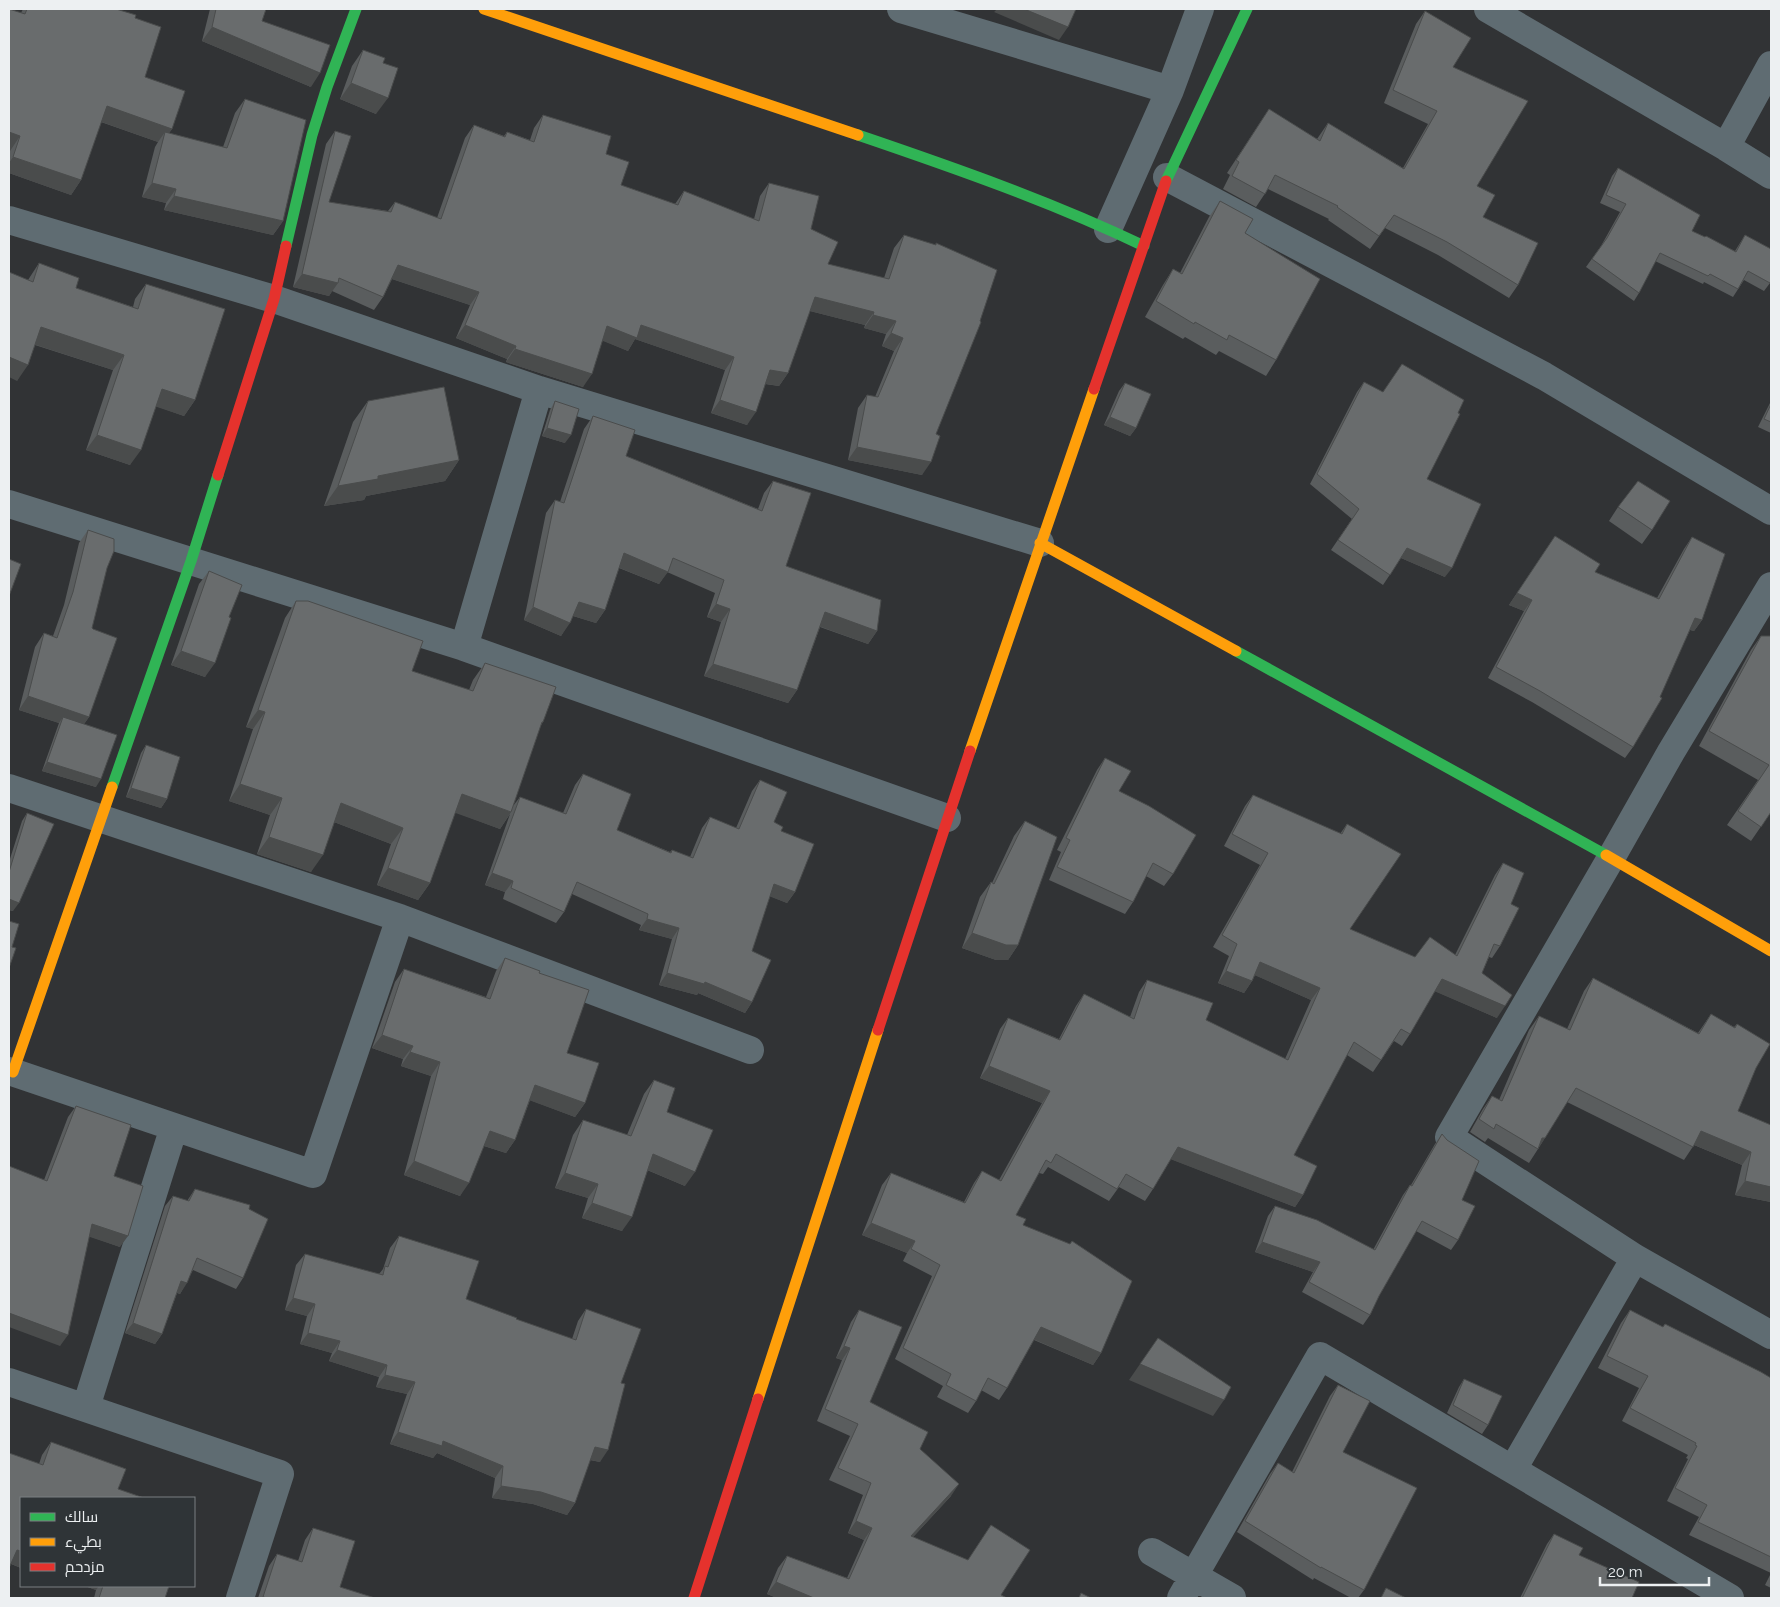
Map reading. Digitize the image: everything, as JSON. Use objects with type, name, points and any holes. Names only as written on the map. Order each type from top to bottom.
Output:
[{"type":"street","points":[[356,9],[327,87],[312,135],[274,299],[191,561],[11,1071],[314,1174],[400,918]]},
{"type":"street","points":[[484,9],[940,163],[1108,229],[1144,246]]},
{"type":"street","points":[[901,9],[1170,90]]},
{"type":"street","points":[[1108,229],[1170,90],[1200,9]]},
{"type":"street","points":[[694,1598],[947,818],[1167,176],[1247,9]]},
{"type":"street","points":[[1488,9],[1726,146],[1771,175]]},
{"type":"street","points":[[1726,146],[1771,65]]},
{"type":"street","points":[[1167,176],[1544,376],[1771,511]]},
{"type":"street","points":[[9,220],[274,299],[539,390],[1040,543],[1611,858],[1771,951]]},
{"type":"street","points":[[464,647],[539,390]]},
{"type":"street","points":[[9,504],[464,647],[947,818]]},
{"type":"street","points":[[1771,586],[1670,752],[1611,858],[1449,1137],[1635,1258],[1771,1335]]},
{"type":"street","points":[[9,788],[400,918],[750,1050]]},
{"type":"street","points":[[86,1407],[174,1127]]},
{"type":"street","points":[[1513,1469],[1635,1258]]},
{"type":"street","points":[[1187,1587],[1320,1356],[1730,1598]]},
{"type":"street","points":[[9,1382],[280,1474],[240,1598]]},
{"type":"street","points":[[1152,1552],[1187,1587],[1232,1598]]},
{"type":"building","points":[[9,9],[25,14],[27,9],[116,9],[136,15],[135,18],[161,27],[145,77],[185,91],[172,129],[107,106],[81,180],[13,157],[20,136],[9,132]]},
{"type":"building","points":[[216,9],[266,9],[262,21],[330,45],[320,73],[212,27]]},
{"type":"building","points":[[1024,9],[1076,9],[1068,27]]},
{"type":"building","points":[[1425,11],[1471,38],[1453,67],[1528,101],[1477,186],[1495,195],[1483,217],[1538,243],[1518,285],[1447,242],[1394,215],[1379,236],[1338,206],[1275,175],[1265,194],[1232,176],[1239,162],[1236,160],[1269,109],[1320,141],[1328,123],[1404,169],[1437,111],[1393,90]]},
{"type":"building","points":[[363,50],[385,58],[383,63],[398,68],[388,98],[351,83]]},
{"type":"building","points":[[245,99],[306,120],[283,221],[174,196],[176,189],[152,183],[165,132],[227,148]]},
{"type":"building","points":[[543,115],[611,136],[606,154],[629,162],[621,185],[678,205],[684,191],[759,221],[769,183],[819,196],[811,229],[838,242],[828,264],[889,279],[904,235],[936,245],[936,243],[997,270],[981,322],[936,434],[940,436],[931,462],[857,447],[867,395],[878,397],[903,338],[891,333],[896,321],[873,315],[874,312],[815,297],[788,373],[770,370],[756,412],[720,400],[734,357],[641,325],[637,338],[607,326],[592,374],[515,349],[516,346],[465,325],[479,292],[398,265],[383,297],[339,278],[338,283],[302,274],[335,131],[351,136],[329,202],[391,212],[395,202],[441,219],[474,125],[505,137],[507,132],[534,142]]},
{"type":"building","points":[[1618,168],[1700,215],[1692,231],[1706,236],[1736,252],[1745,235],[1771,249],[1770,283],[1748,271],[1738,289],[1710,274],[1708,276],[1660,253],[1639,293],[1592,259],[1607,238],[1626,204],[1606,195]]},
{"type":"building","points":[[1220,201],[1253,219],[1245,233],[1320,279],[1276,360],[1229,335],[1227,340],[1195,322],[1194,324],[1156,301],[1173,269],[1182,274]]},
{"type":"building","points":[[39,263],[79,278],[76,288],[138,309],[146,284],[225,309],[195,400],[162,389],[141,450],[97,435],[124,355],[41,327],[28,365],[9,357],[9,272],[33,282]]},
{"type":"building","points":[[1402,364],[1464,400],[1458,413],[1460,414],[1427,479],[1481,504],[1452,568],[1407,548],[1390,575],[1338,540],[1359,509],[1317,474],[1364,382],[1383,392]]},
{"type":"building","points":[[1125,383],[1151,394],[1136,428],[1110,417]]},
{"type":"building","points":[[444,387],[459,460],[378,476],[378,479],[338,486],[368,401]]},
{"type":"building","points":[[555,401],[579,409],[571,435],[547,428]]},
{"type":"building","points":[[1771,404],[1771,422],[1764,419]]},
{"type":"building","points":[[593,416],[635,430],[626,456],[762,511],[773,481],[811,493],[786,566],[881,600],[877,631],[825,612],[797,690],[713,664],[730,609],[716,604],[724,580],[673,558],[668,572],[624,553],[605,610],[579,602],[570,623],[533,607],[555,500],[564,503]]},
{"type":"building","points":[[1638,481],[1670,501],[1652,530],[1618,507]]},
{"type":"building","points":[[88,530],[114,539],[114,551],[107,568],[92,628],[117,638],[89,717],[28,696],[44,633],[57,638],[73,592]]},
{"type":"building","points":[[1555,536],[1600,564],[1595,572],[1659,599],[1692,537],[1725,554],[1702,620],[1695,618],[1660,697],[1662,698],[1633,747],[1496,667],[1532,600],[1517,593]]},
{"type":"building","points":[[9,559],[21,564],[9,596]]},
{"type":"building","points":[[209,571],[242,585],[229,617],[231,618],[215,663],[181,651]]},
{"type":"building","points":[[296,601],[308,601],[423,641],[412,671],[473,691],[485,663],[556,687],[511,812],[462,794],[430,883],[388,868],[403,828],[341,803],[323,855],[269,837],[282,798],[240,784],[265,712],[258,710]]},
{"type":"building","points":[[1761,636],[1771,636],[1771,812],[1761,827],[1738,811],[1769,765],[1709,731]]},
{"type":"building","points":[[63,717],[117,735],[101,779],[47,762]]},
{"type":"building","points":[[146,745],[180,757],[167,799],[131,788]]},
{"type":"building","points":[[1105,758],[1131,771],[1119,791],[1149,806],[1196,835],[1173,874],[1153,863],[1133,902],[1057,867],[1070,840],[1066,838]]},
{"type":"building","points":[[583,774],[631,794],[617,830],[671,853],[672,850],[693,858],[710,817],[739,829],[760,780],[787,792],[774,822],[783,827],[781,831],[814,844],[795,892],[774,884],[752,951],[771,960],[752,1002],[705,982],[704,984],[667,973],[679,928],[647,919],[648,914],[577,882],[564,912],[511,888],[513,881],[492,873],[520,797],[566,814]]},
{"type":"building","points":[[1253,795],[1342,834],[1347,824],[1401,854],[1350,929],[1415,957],[1430,937],[1457,956],[1503,863],[1524,873],[1511,904],[1519,908],[1500,946],[1494,944],[1482,973],[1512,995],[1505,1006],[1442,979],[1410,1034],[1401,1029],[1381,1060],[1354,1042],[1294,1155],[1317,1166],[1303,1195],[1178,1147],[1153,1189],[1126,1174],[1117,1189],[1056,1154],[1051,1163],[1046,1160],[1016,1215],[1026,1219],[1023,1225],[1070,1244],[1072,1241],[1132,1281],[1101,1353],[1041,1327],[1007,1388],[988,1378],[976,1401],[946,1385],[951,1374],[903,1348],[940,1265],[911,1249],[915,1241],[871,1223],[891,1173],[965,1203],[982,1171],[1001,1181],[1050,1091],[989,1066],[1008,1018],[1060,1040],[1084,994],[1134,1019],[1147,980],[1213,1003],[1206,1020],[1288,1060],[1320,988],[1260,962],[1252,981],[1226,971],[1237,944],[1222,935],[1268,853],[1232,834]]},
{"type":"building","points":[[27,813],[54,824],[19,903],[9,899],[9,872]]},
{"type":"building","points":[[1025,821],[1057,837],[1018,945],[1006,945],[972,933],[991,882],[994,884]]},
{"type":"building","points":[[9,921],[19,924],[12,947],[16,948],[9,968]]},
{"type":"building","points":[[505,958],[540,971],[539,973],[589,990],[567,1053],[599,1063],[585,1103],[535,1085],[515,1140],[490,1131],[469,1183],[414,1161],[440,1062],[410,1052],[413,1046],[382,1035],[404,969],[490,999]]},
{"type":"building","points":[[1593,978],[1699,1034],[1711,1014],[1735,1028],[1737,1024],[1770,1044],[1756,1068],[1738,1111],[1771,1125],[1771,1187],[1745,1181],[1751,1152],[1701,1131],[1693,1147],[1576,1088],[1545,1138],[1542,1138],[1538,1149],[1496,1124],[1494,1129],[1479,1119],[1492,1096],[1502,1101],[1539,1016],[1570,1030]]},
{"type":"building","points":[[654,1080],[675,1088],[667,1112],[713,1130],[695,1172],[653,1154],[632,1217],[592,1203],[598,1184],[565,1173],[583,1120],[631,1136]]},
{"type":"building","points":[[76,1106],[131,1125],[114,1176],[143,1186],[128,1236],[92,1224],[68,1335],[9,1313],[9,1166],[47,1181]]},
{"type":"building","points":[[1442,1134],[1447,1140],[1479,1161],[1462,1200],[1475,1206],[1458,1240],[1422,1221],[1370,1315],[1309,1282],[1320,1262],[1262,1242],[1275,1206],[1317,1220],[1375,1250],[1410,1185],[1412,1186]]},
{"type":"building","points":[[195,1189],[250,1205],[249,1209],[268,1219],[243,1278],[197,1258],[187,1283],[181,1281],[162,1334],[133,1323],[173,1196],[189,1201]]},
{"type":"building","points":[[399,1236],[479,1261],[466,1299],[516,1319],[576,1340],[586,1309],[641,1329],[621,1383],[625,1384],[608,1450],[595,1447],[575,1503],[541,1492],[501,1486],[503,1466],[443,1441],[442,1446],[398,1432],[415,1382],[385,1375],[387,1365],[337,1350],[340,1341],[308,1333],[315,1304],[293,1298],[305,1254],[383,1275],[385,1266],[388,1267]]},
{"type":"building","points":[[859,1310],[902,1327],[870,1402],[928,1432],[920,1449],[959,1484],[911,1536],[968,1560],[991,1525],[1030,1550],[1001,1595],[1007,1598],[814,1598],[776,1582],[787,1556],[849,1579],[872,1528],[856,1521],[871,1483],[838,1468],[858,1424],[825,1409],[850,1348],[844,1346]]},
{"type":"building","points":[[1630,1310],[1663,1327],[1665,1324],[1771,1378],[1771,1557],[1698,1522],[1707,1505],[1675,1488],[1697,1446],[1695,1445],[1696,1443],[1630,1408],[1648,1376],[1607,1356]]},
{"type":"building","points":[[1158,1338],[1231,1387],[1224,1400],[1140,1364]]},
{"type":"building","points":[[1464,1379],[1502,1396],[1488,1425],[1453,1405]]},
{"type":"building","points":[[1338,1385],[1370,1401],[1343,1452],[1417,1488],[1364,1590],[1321,1568],[1245,1521],[1278,1463],[1294,1473]]},
{"type":"building","points":[[51,1442],[126,1469],[118,1489],[141,1497],[20,1497],[20,1551],[17,1550],[9,1568],[9,1453],[43,1465]]},
{"type":"building","points":[[313,1528],[355,1541],[340,1587],[375,1598],[263,1597],[277,1554],[302,1562]]},
{"type":"building","points":[[1554,1534],[1583,1548],[1579,1555],[1639,1582],[1632,1598],[1522,1598]]},
{"type":"building","points":[[103,1587],[169,1587],[165,1598],[99,1598]]},
{"type":"building","points":[[1386,1588],[1406,1598],[1381,1598]]},
{"type":"building","points":[[1081,1593],[1091,1598],[1079,1598]]},
{"type":"traffic: fast","points":[[286,246],[312,135],[327,87],[356,9]]},
{"type":"traffic: fast","points":[[1166,181],[1247,9]]},
{"type":"traffic: fast","points":[[858,135],[1039,200],[1144,246]]},
{"type":"traffic: fast","points":[[112,787],[191,561],[218,475]]},
{"type":"traffic: fast","points":[[1236,651],[1606,855]]},
{"type":"traffic: slow","points":[[484,9],[858,135]]},
{"type":"traffic: slow","points":[[970,751],[1094,389]]},
{"type":"traffic: slow","points":[[1040,543],[1236,651]]},
{"type":"traffic: slow","points":[[13,1072],[112,787]]},
{"type":"traffic: slow","points":[[1606,855],[1771,951]]},
{"type":"traffic: slow","points":[[758,1399],[878,1030]]},
{"type":"traffic: jam","points":[[1094,389],[1166,181]]},
{"type":"traffic: jam","points":[[218,475],[274,299],[286,246]]},
{"type":"traffic: jam","points":[[878,1030],[970,751]]},
{"type":"traffic: jam","points":[[694,1598],[758,1399]]}]
